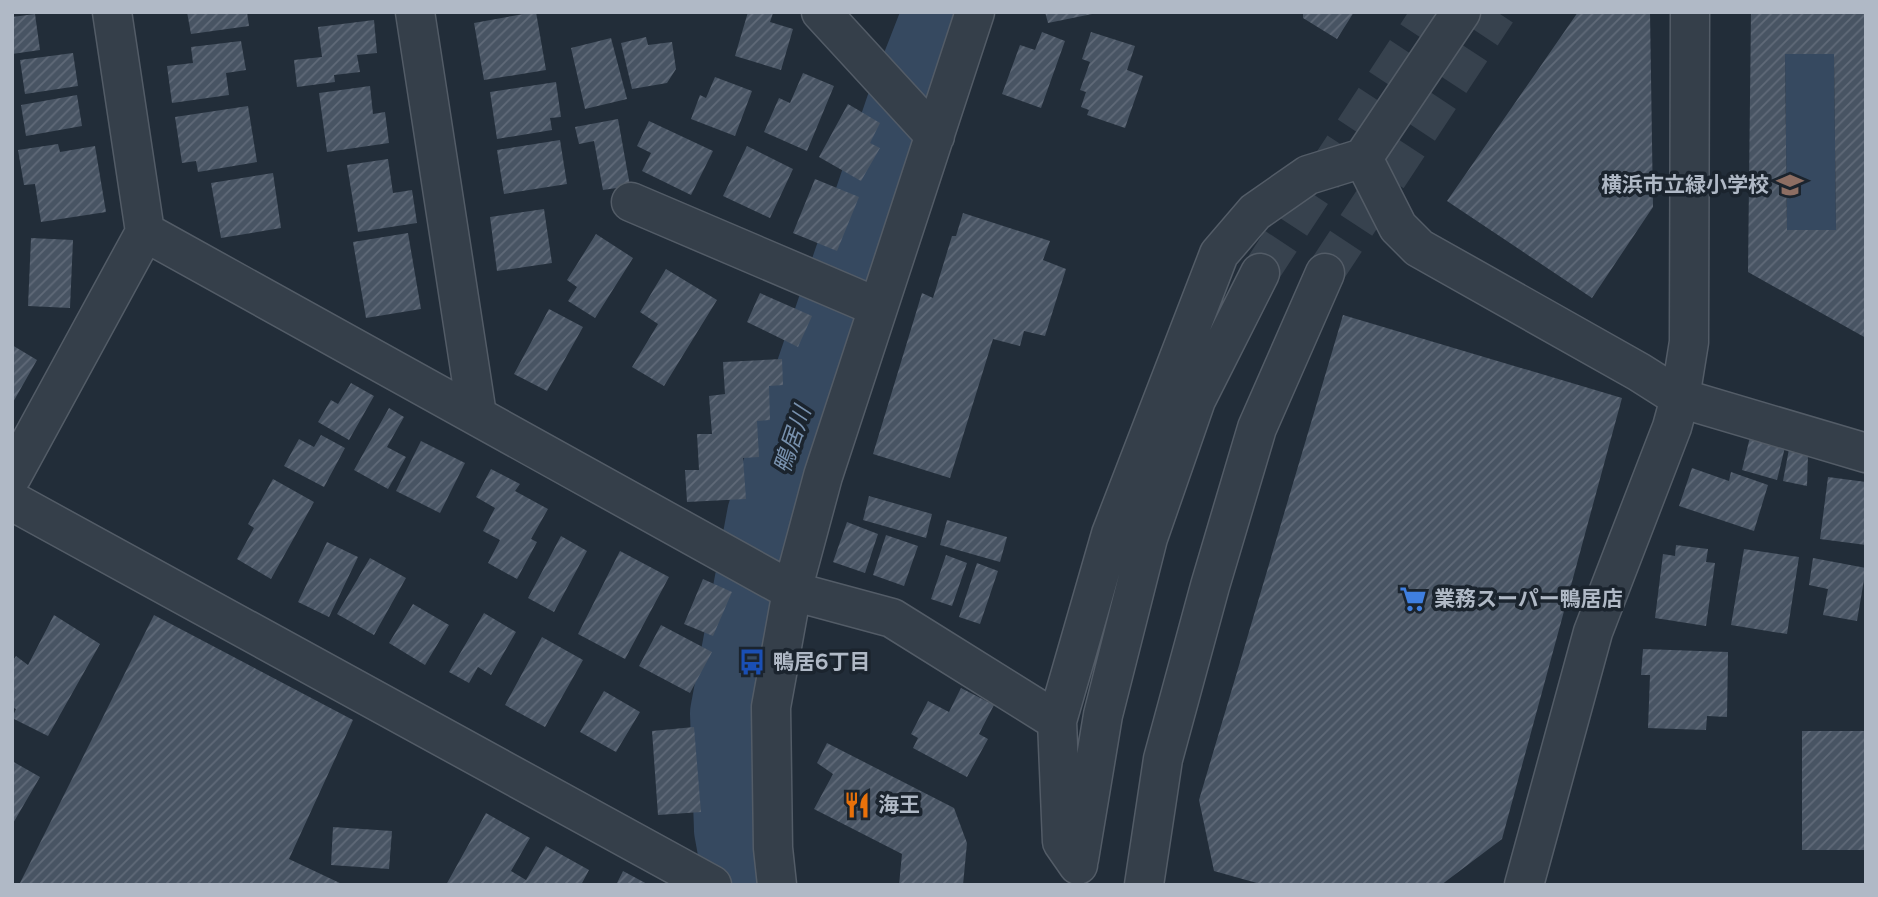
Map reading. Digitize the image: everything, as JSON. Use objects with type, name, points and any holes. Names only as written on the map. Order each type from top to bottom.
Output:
[{"type":"street","points":[[12,476],[145,232],[112,12]]},
{"type":"street","points":[[415,12],[477,415]]},
{"type":"street","points":[[821,12],[935,136]]},
{"type":"street","points":[[777,885],[773,848],[771,707],[792,591],[823,475],[975,12]]},
{"type":"street","points":[[1076,875],[1062,842],[1057,721],[1111,534],[1219,254],[1255,212],[1308,175],[1363,158],[1461,12]]},
{"type":"street","points":[[1524,885],[1593,632],[1672,427],[1680,398],[1689,342],[1690,12]]},
{"type":"street","points":[[1363,158],[1398,227],[1419,248],[1680,398],[1866,453]]},
{"type":"street","points":[[631,202],[877,307]]},
{"type":"street","points":[[145,232],[792,591],[892,618],[1057,721]]},
{"type":"street","points":[[1076,875],[1103,715],[1148,538],[1196,400],[1261,273]]},
{"type":"street","points":[[1144,885],[1163,759],[1210,586],[1258,428],[1325,273]]},
{"type":"street","points":[[12,501],[712,885]]},
{"type":"water","points":[[1785,54],[1834,54],[1836,230],[1787,230]]},
{"type":"building","points":[[187,12],[247,12],[249,26],[191,34]]},
{"type":"building","points":[[536,12],[546,70],[484,80],[474,23]]},
{"type":"building","points":[[748,12],[773,13],[770,22],[793,29],[781,70],[735,56]]},
{"type":"building","points":[[1045,12],[1096,12],[1097,13],[1048,23]]},
{"type":"building","points":[[1303,12],[1354,12],[1337,39],[1303,18]]},
{"type":"building","points":[[1578,12],[1650,12],[1653,207],[1592,298],[1447,201]]},
{"type":"building","points":[[1751,12],[1866,12],[1866,338],[1748,272]],"holes":[[[1785,54],[1834,54],[1836,230],[1787,230]]]},
{"type":"building","points":[[35,14],[40,50],[12,54],[12,17]]},
{"type":"building","points":[[374,20],[377,53],[357,55],[360,72],[334,75],[335,82],[297,87],[294,60],[322,57],[318,27]]},
{"type":"building","points":[[1042,32],[1065,41],[1041,108],[1002,94],[1020,45],[1035,50]]},
{"type":"building","points":[[1091,32],[1135,46],[1127,70],[1143,76],[1125,128],[1087,115],[1089,110],[1081,107],[1086,92],[1080,90],[1090,62],[1082,59]]},
{"type":"building","points":[[646,37],[648,45],[672,42],[676,69],[667,83],[632,89],[621,43]]},
{"type":"building","points":[[611,38],[627,99],[585,109],[571,48]]},
{"type":"building","points":[[241,41],[246,70],[226,73],[229,95],[172,103],[167,66],[193,63],[191,47]]},
{"type":"building","points":[[73,53],[78,86],[25,94],[20,60]]},
{"type":"building","points":[[803,73],[834,86],[807,151],[764,132],[779,98],[790,103]]},
{"type":"building","points":[[715,77],[752,91],[735,136],[691,119],[700,95],[706,98]]},
{"type":"building","points":[[556,82],[561,117],[550,118],[552,130],[497,139],[490,92]]},
{"type":"building","points":[[370,86],[373,114],[385,112],[389,143],[327,152],[319,93]]},
{"type":"building","points":[[77,95],[82,126],[26,136],[21,105]]},
{"type":"building","points":[[848,104],[880,123],[870,143],[880,148],[861,181],[819,157]]},
{"type":"building","points":[[248,106],[257,162],[198,172],[196,161],[182,163],[175,117]]},
{"type":"building","points":[[618,119],[630,186],[603,190],[594,141],[579,144],[575,127]]},
{"type":"building","points":[[649,121],[713,151],[691,195],[642,171],[651,153],[637,146]]},
{"type":"building","points":[[560,140],[567,184],[504,194],[497,150]]},
{"type":"building","points":[[58,144],[60,152],[95,146],[106,212],[41,222],[35,184],[24,185],[18,150]]},
{"type":"building","points":[[747,146],[793,169],[770,218],[723,196]]},
{"type":"building","points":[[388,159],[393,193],[412,190],[417,223],[358,232],[347,165]]},
{"type":"building","points":[[273,173],[281,228],[221,238],[211,183]]},
{"type":"building","points":[[815,179],[859,197],[837,251],[793,233]]},
{"type":"building","points":[[544,209],[552,263],[497,271],[490,217]]},
{"type":"building","points":[[963,213],[1050,241],[1043,260],[1066,269],[1045,336],[1024,331],[1020,346],[993,339],[950,478],[873,454],[922,293],[933,298],[952,236],[956,236]]},
{"type":"building","points":[[408,233],[421,309],[366,318],[353,242]]},
{"type":"building","points":[[596,234],[633,258],[595,318],[568,301],[577,287],[567,280]]},
{"type":"building","points":[[31,238],[73,240],[70,308],[28,306]]},
{"type":"building","points":[[666,269],[717,300],[664,386],[632,367],[658,324],[640,312]]},
{"type":"building","points":[[760,293],[812,316],[798,347],[747,322]]},
{"type":"building","points":[[549,309],[583,327],[547,391],[514,374]]},
{"type":"building","name":"業務スーパー鴨居店","points":[[1343,315],[1622,398],[1502,839],[1441,885],[1264,885],[1214,871],[1199,800]]},
{"type":"building","points":[[12,345],[37,360],[12,404]]},
{"type":"building","points":[[782,359],[783,385],[769,386],[770,420],[757,421],[759,457],[743,458],[746,499],[687,502],[685,470],[699,470],[697,434],[712,434],[709,396],[725,394],[723,362]]},
{"type":"building","points":[[351,383],[374,396],[349,440],[318,422],[331,400],[338,404]]},
{"type":"building","points":[[389,408],[404,417],[387,447],[406,457],[388,489],[354,470]]},
{"type":"building","points":[[321,435],[345,448],[324,487],[284,466],[299,439],[314,447]]},
{"type":"building","points":[[1750,437],[1785,447],[1777,480],[1742,470]]},
{"type":"building","points":[[421,441],[465,463],[440,513],[396,491]]},
{"type":"building","points":[[1789,449],[1808,454],[1807,486],[1783,481]]},
{"type":"building","points":[[1692,468],[1729,481],[1731,472],[1768,485],[1754,531],[1679,506]]},
{"type":"building","points":[[491,469],[520,484],[515,491],[548,509],[531,539],[537,542],[517,579],[488,563],[500,540],[483,531],[495,508],[476,497]]},
{"type":"building","points":[[1828,477],[1866,482],[1866,545],[1820,539]]},
{"type":"building","points":[[273,479],[314,502],[271,579],[237,559],[254,528],[248,524]]},
{"type":"building","points":[[869,496],[932,514],[926,538],[863,520]]},
{"type":"building","points":[[947,520],[1007,537],[1000,562],[940,545]]},
{"type":"building","points":[[847,522],[878,534],[865,573],[833,562]]},
{"type":"building","points":[[886,535],[918,546],[904,586],[873,575]]},
{"type":"building","points":[[561,536],[587,551],[554,612],[528,598]]},
{"type":"building","points":[[327,542],[358,557],[329,617],[298,602]]},
{"type":"building","points":[[1676,545],[1708,549],[1706,562],[1715,563],[1706,626],[1655,618],[1663,554],[1675,556]]},
{"type":"building","points":[[1744,549],[1799,557],[1787,634],[1731,625]]},
{"type":"building","points":[[620,551],[669,577],[625,659],[578,634]]},
{"type":"building","points":[[946,555],[967,563],[952,606],[931,599]]},
{"type":"building","points":[[370,558],[406,578],[374,635],[337,614]]},
{"type":"building","points":[[1813,558],[1866,568],[1857,621],[1823,615],[1828,589],[1809,585]]},
{"type":"building","points":[[977,563],[998,571],[980,624],[959,617]]},
{"type":"building","points":[[703,579],[732,592],[713,636],[684,624]]},
{"type":"building","points":[[413,604],[449,625],[425,665],[389,643]]},
{"type":"building","points":[[484,613],[516,632],[491,675],[478,667],[469,683],[449,672]]},
{"type":"building","points":[[54,615],[100,644],[48,736],[12,718],[16,709],[12,707],[12,662],[16,656],[28,665]]},
{"type":"building","points":[[154,615],[353,720],[289,859],[344,885],[19,885]]},
{"type":"building","points":[[661,625],[712,652],[690,693],[639,666]]},
{"type":"building","points":[[542,637],[583,660],[545,727],[505,705]]},
{"type":"building","points":[[1643,649],[1728,652],[1727,717],[1707,716],[1706,730],[1648,728],[1650,675],[1641,675]]},
{"type":"building","points":[[961,688],[994,705],[979,734],[988,739],[967,777],[913,748],[918,738],[911,734],[928,701],[949,712]]},
{"type":"building","points":[[604,691],[640,712],[616,752],[580,732]]},
{"type":"building","points":[[694,727],[701,812],[658,815],[652,731]]},
{"type":"building","points":[[1802,731],[1866,731],[1866,850],[1802,850]]},
{"type":"building","points":[[827,743],[954,808],[967,843],[963,885],[899,885],[902,854],[814,809],[833,774],[817,763]]},
{"type":"building","points":[[12,761],[40,777],[12,825]]},
{"type":"building","points":[[486,813],[530,838],[511,871],[526,880],[546,846],[589,870],[581,885],[446,885]]},
{"type":"building","points":[[333,827],[392,831],[389,869],[331,865]]},
{"type":"building","points":[[623,871],[649,885],[616,885]]},
{"type":"waterway","name":"鴨居川","points":[[745,885],[735,830],[731,713],[768,515],[907,107],[944,12]]},
{"type":"tunnel","points":[[1260,273],[1431,12]]},
{"type":"tunnel","points":[[1325,273],[1497,12]]},
{"type":"place","name":"横浜市立緑小学校","points":[[1790,185]]},
{"type":"place","name":"業務スーパー鴨居店","points":[[1413,599]]},
{"type":"place","name":"鴨居6丁目","points":[[752,662]]},
{"type":"place","name":"海王","points":[[857,805]]}]
